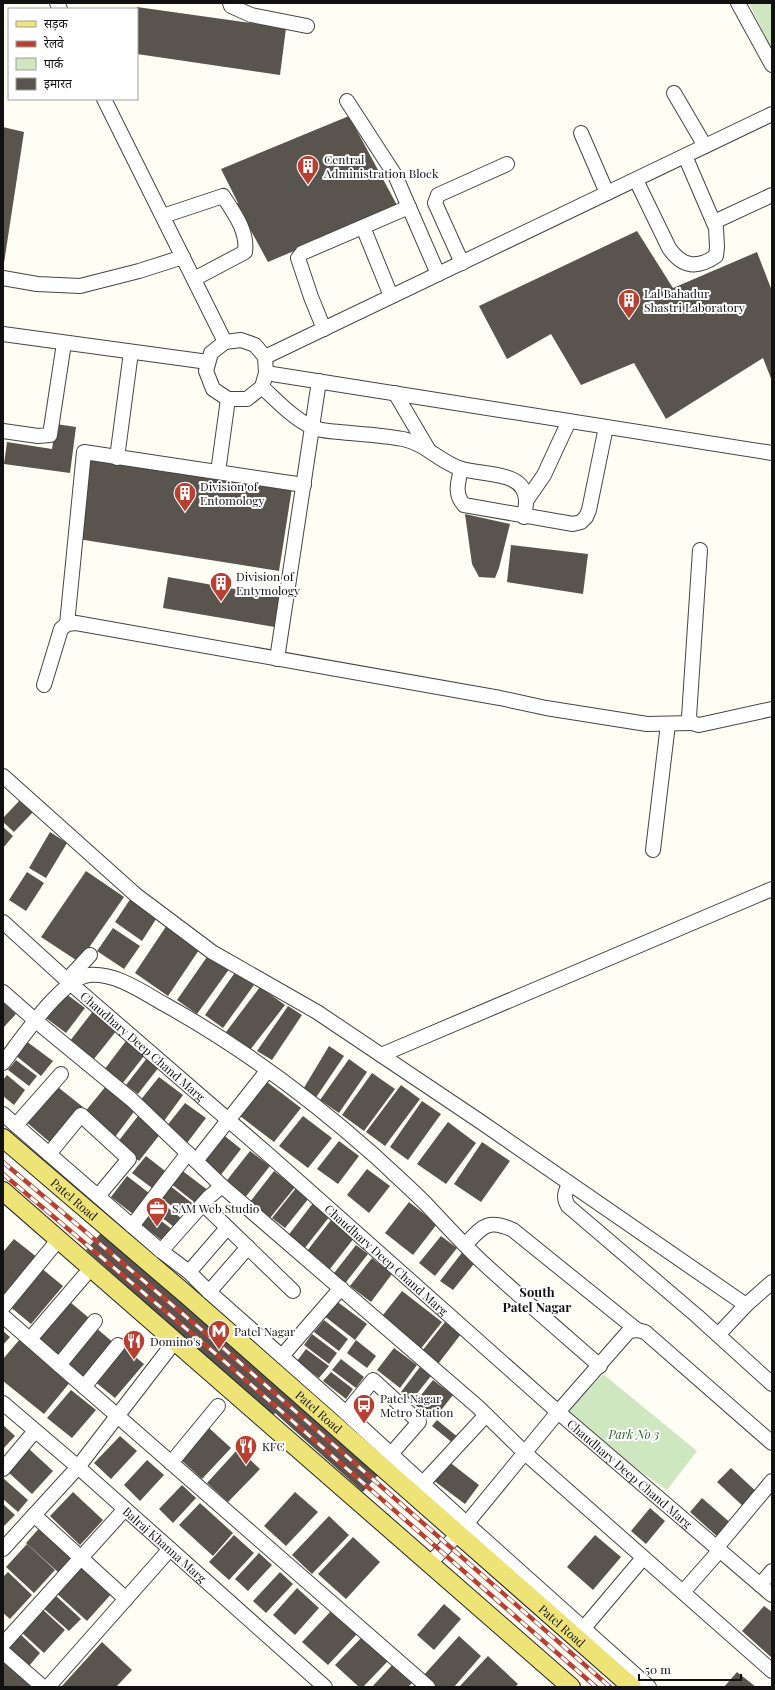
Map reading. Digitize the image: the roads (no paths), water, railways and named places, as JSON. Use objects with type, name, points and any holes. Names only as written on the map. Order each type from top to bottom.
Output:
[{"type":"main road","name":"Patel Road","points":[[3,1138],[462,1529],[632,1687]]},
{"type":"main road","points":[[3,1191],[571,1687]]},
{"type":"street","points":[[230,3],[231,6],[251,15],[307,26]]},
{"type":"street","points":[[738,3],[772,65]]},
{"type":"street","points":[[674,93],[705,146]]},
{"type":"street","points":[[105,100],[225,342]]},
{"type":"street","points":[[347,100],[395,175],[438,274]]},
{"type":"street","points":[[265,357],[772,114]]},
{"type":"street","points":[[581,133],[607,193]]},
{"type":"street","points":[[636,180],[674,256],[683,262],[694,265],[706,263],[716,256],[716,228],[685,156]]},
{"type":"street","points":[[462,263],[435,203],[438,195],[507,164]]},
{"type":"street","points":[[714,222],[772,195]]},
{"type":"street","points":[[163,216],[223,196],[240,222],[246,246],[245,252],[194,279]]},
{"type":"street","points":[[324,329],[311,297],[298,258],[302,253],[409,207]]},
{"type":"street","points":[[363,227],[392,296]]},
{"type":"street","points":[[3,278],[37,284],[80,286],[139,272],[183,257]]},
{"type":"street","points":[[3,334],[208,362]]},
{"type":"street","points":[[241,340],[255,345],[265,357],[266,373],[262,388],[247,399],[228,399],[213,389],[206,371],[211,353],[225,342],[241,340]]},
{"type":"street","points":[[3,431],[38,436],[50,436],[64,343]]},
{"type":"street","points":[[117,458],[131,352]]},
{"type":"street","points":[[266,373],[772,453]]},
{"type":"street","points":[[277,659],[319,381]]},
{"type":"street","points":[[262,388],[300,420],[312,427],[328,431],[404,439],[418,443],[444,462],[460,469],[510,478],[519,483],[524,490],[526,501],[524,517]]},
{"type":"street","points":[[395,393],[430,452]]},
{"type":"street","points":[[218,472],[228,399]]},
{"type":"street","points":[[526,501],[544,475],[569,421]]},
{"type":"street","points":[[460,469],[457,491],[458,498],[464,505],[524,517],[573,524],[581,522],[586,517],[606,427]]},
{"type":"street","points":[[67,624],[84,452],[304,485]]},
{"type":"street","points":[[692,723],[689,717],[700,550]]},
{"type":"street","points":[[44,685],[60,629],[67,624],[76,623],[500,698],[546,708],[647,724],[692,723],[699,725],[772,709]]},
{"type":"street","points":[[653,850],[668,724]]},
{"type":"street","points":[[3,776],[136,895],[212,952],[317,1012],[746,1305]]},
{"type":"street","points":[[381,1055],[772,889]]},
{"type":"street","name":"Chaudhary Deep Chand Marg","points":[[5,929],[228,1119],[558,1412],[772,1595]]},
{"type":"street","points":[[3,1063],[55,997],[90,956]]},
{"type":"street","points":[[69,982],[86,976],[104,975],[125,983],[178,1012],[267,1071],[324,1114],[374,1156],[425,1203],[465,1245],[600,1366]]},
{"type":"street","points":[[3,992],[132,1100],[222,1186],[486,1414],[525,1453],[772,1671]]},
{"type":"street","points":[[132,1226],[192,1157],[228,1119],[267,1071]]},
{"type":"street","points":[[16,1125],[61,1074]]},
{"type":"street","points":[[3,1114],[161,1251],[189,1272],[209,1292],[346,1413],[423,1483],[462,1529],[584,1629],[649,1687]]},
{"type":"street","points":[[49,1154],[81,1115],[129,1159],[98,1196]]},
{"type":"street","points":[[569,1184],[564,1194],[564,1201],[568,1206],[718,1335],[772,1384]]},
{"type":"street","points":[[161,1251],[203,1204],[222,1186]]},
{"type":"street","points":[[203,1204],[293,1291]]},
{"type":"street","points":[[465,1245],[479,1230],[489,1224],[501,1224],[513,1230],[637,1330]]},
{"type":"street","points":[[189,1272],[227,1228]]},
{"type":"street","points":[[3,1306],[59,1239]]},
{"type":"street","points":[[209,1292],[248,1247]]},
{"type":"street","points":[[30,1339],[91,1268]]},
{"type":"street","points":[[718,1335],[746,1305],[772,1282]]},
{"type":"street","points":[[282,1356],[341,1288]]},
{"type":"street","points":[[3,1316],[428,1687]]},
{"type":"street","points":[[59,1364],[95,1321]]},
{"type":"street","points":[[430,1564],[462,1529],[558,1412],[600,1366],[629,1331],[637,1330],[645,1332],[772,1443]]},
{"type":"street","points":[[3,1550],[78,1467],[175,1341]]},
{"type":"street","points":[[84,1387],[118,1345]]},
{"type":"street","points":[[346,1413],[373,1380],[419,1422],[391,1454]]},
{"type":"street","name":"Balraj Khanna Marg","points":[[3,1403],[78,1467],[325,1687]]},
{"type":"street","points":[[171,1463],[218,1406]]},
{"type":"street","points":[[423,1483],[486,1414]]},
{"type":"street","points":[[3,1469],[35,1431]]},
{"type":"street","points":[[683,1592],[772,1481]]},
{"type":"street","points":[[3,1644],[125,1509]]},
{"type":"street","points":[[34,1515],[126,1599]]},
{"type":"street","points":[[48,1687],[170,1549]]},
{"type":"street","points":[[584,1629],[644,1558]]},
{"type":"street","points":[[760,1585],[772,1571]]},
{"type":"street","points":[[3,1652],[43,1687]]},
{"type":"railway","points":[[3,1162],[222,1347],[610,1687]]},
{"type":"railway","points":[[3,1174],[216,1354],[596,1687]]},
{"type":"place","name":"Central Administration Block","points":[[308,186]]},
{"type":"place","name":"Lal Bahadur Shastri Laboratory","points":[[629,320]]},
{"type":"place","name":"Division of Entomology","points":[[185,512]]},
{"type":"place","name":"Division of Entymology","points":[[221,602]]},
{"type":"place","name":"SAM Web Studio","points":[[157,1228]]},
{"type":"place","name":"Patel Nagar","points":[[219,1350]]},
{"type":"place","name":"Domino's","points":[[134,1360]]},
{"type":"place","name":"Patel Nagar Metro Station","points":[[364,1424]]},
{"type":"place","name":"KFC","points":[[246,1466]]},
{"type":"district","name":"South Patel Nagar","points":[[537,1298]]},
{"type":"park label","name":"Park No 3","points":[[634,1434]]}]
